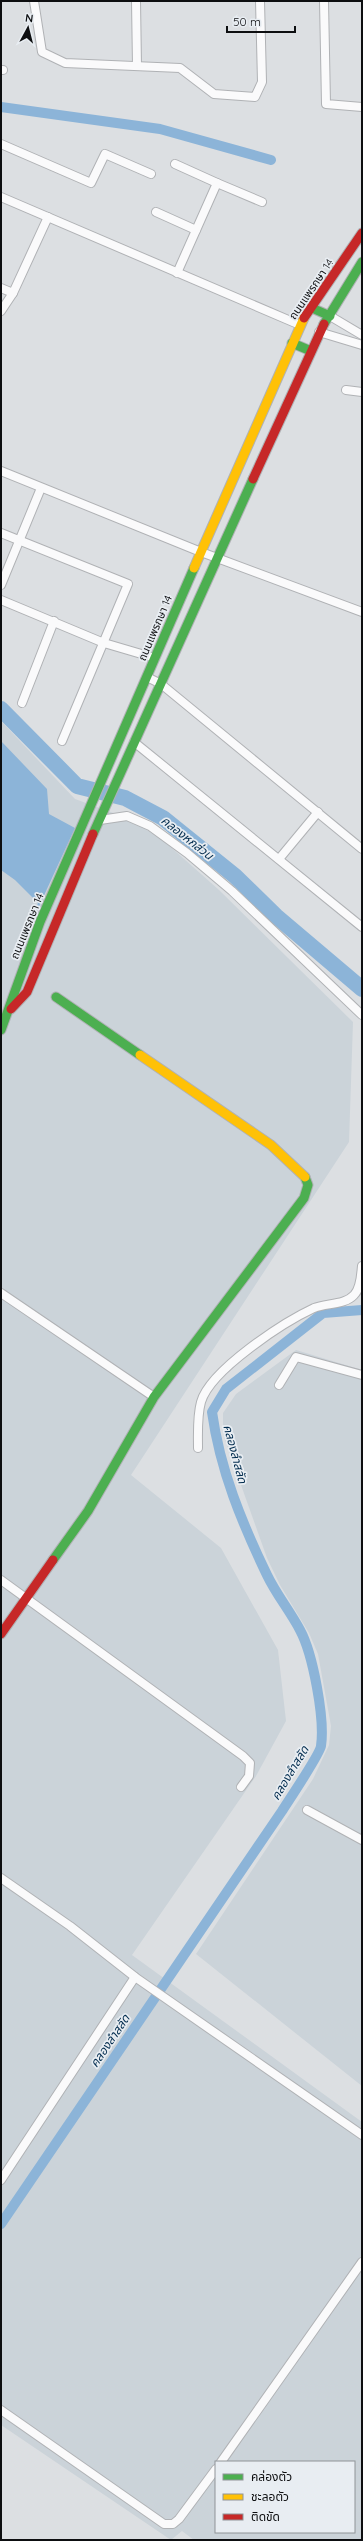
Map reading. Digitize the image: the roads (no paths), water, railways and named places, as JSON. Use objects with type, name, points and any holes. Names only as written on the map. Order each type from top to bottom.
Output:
[{"type":"main road","name":"ถนนแพรกษา 14","points":[[1,1030],[40,922],[91,809],[107,768],[300,325],[362,232]]},
{"type":"main road","points":[[9,1011],[27,992],[118,778],[319,332],[362,262]]},
{"type":"main road","points":[[312,308],[330,316]]},
{"type":"main road","points":[[292,343],[311,351]]},
{"type":"main road","points":[[1,1634],[88,1511],[154,1397],[304,1198],[308,1185],[305,1175],[269,1143],[56,997]]},
{"type":"street","points":[[34,1],[42,52],[65,63],[180,68],[214,94],[257,96],[262,82],[260,1]]},
{"type":"street","points":[[136,1],[137,66]]},
{"type":"street","points":[[324,1],[326,104],[362,107]]},
{"type":"street","points":[[1,144],[91,183],[105,154],[151,174]]},
{"type":"street","points":[[175,164],[262,202]]},
{"type":"street","points":[[177,273],[217,183]]},
{"type":"street","points":[[1,197],[300,325]]},
{"type":"street","points":[[156,212],[196,230]]},
{"type":"street","points":[[1,311],[13,293],[48,217]]},
{"type":"street","points":[[1,288],[13,293]]},
{"type":"street","points":[[330,316],[362,334]]},
{"type":"street","points":[[319,332],[362,345]]},
{"type":"street","points":[[346,390],[362,392]]},
{"type":"street","points":[[1,471],[201,552],[218,557],[362,612]]},
{"type":"street","points":[[1,584],[41,488]]},
{"type":"street","points":[[1,533],[128,584],[62,741]]},
{"type":"street","points":[[1,600],[104,643],[155,658]]},
{"type":"street","points":[[22,703],[54,621]]},
{"type":"street","points":[[147,677],[161,684],[362,849]]},
{"type":"street","points":[[134,742],[362,926]]},
{"type":"street","points":[[279,859],[318,812]]},
{"type":"street","points":[[101,817],[127,816],[150,826],[174,844],[232,891],[362,1015]]},
{"type":"street","points":[[198,1448],[201,1402],[218,1375],[241,1355],[301,1314],[320,1306],[344,1300],[354,1295],[360,1282],[362,1266]]},
{"type":"street","points":[[1,1292],[154,1397]]},
{"type":"street","points":[[279,1385],[296,1357],[362,1375]]},
{"type":"street","points":[[1,1580],[243,1756],[250,1764],[250,1770],[242,1786]]},
{"type":"street","points":[[307,1810],[362,1840]]},
{"type":"street","points":[[1,1878],[70,1926],[135,1977],[362,2135]]},
{"type":"street","points":[[1,2180],[135,1977]]},
{"type":"street","points":[[222,2461],[362,2262]]},
{"type":"street","points":[[1,2410],[164,2524],[173,2524],[180,2519],[215,2470]]},
{"type":"water","points":[[1,741],[47,789],[49,814],[75,828],[30,926],[38,903],[15,880],[1,870]]},
{"type":"waterway","points":[[1,107],[160,129],[271,160]]},
{"type":"waterway","name":"คลองหกส่วน","points":[[1,709],[77,786],[125,798],[163,818],[235,876],[276,916],[362,989]]},
{"type":"waterway","name":"คลองลำสลัด","points":[[1,2224],[282,1811],[310,1767],[321,1746],[322,1734],[320,1704],[305,1641],[292,1616],[267,1575],[249,1536],[233,1496],[220,1455],[212,1412],[226,1389],[323,1313],[362,1310]]}]
